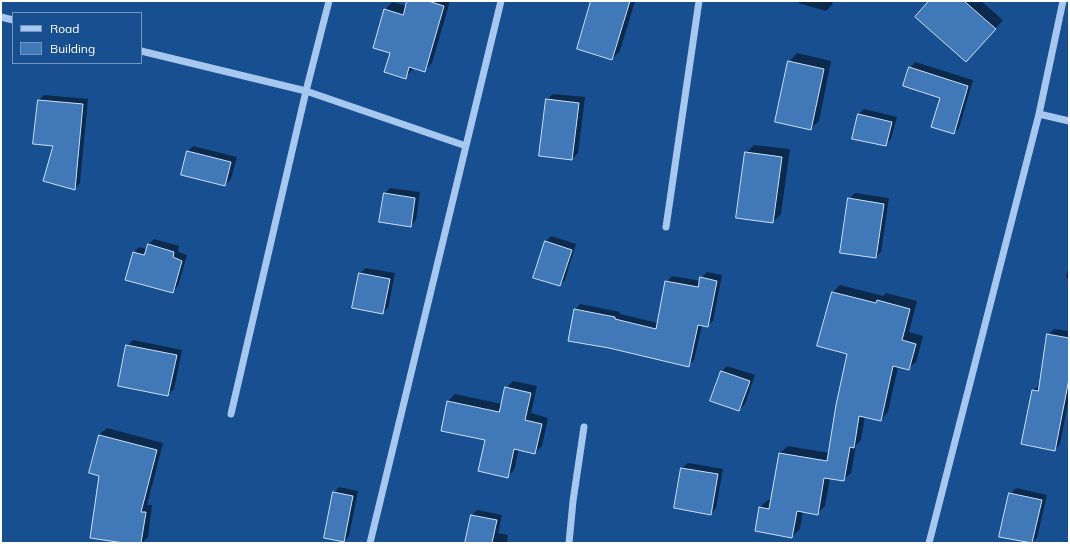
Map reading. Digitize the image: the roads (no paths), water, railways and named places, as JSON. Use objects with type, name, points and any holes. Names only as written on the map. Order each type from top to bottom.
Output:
[{"type":"street","points":[[231,414],[306,91],[329,1]]},
{"type":"street","points":[[370,543],[501,1]]},
{"type":"street","points":[[666,227],[698,1]]},
{"type":"street","points":[[929,543],[1039,114],[1063,1]]},
{"type":"street","points":[[1,17],[12,20]]},
{"type":"street","points":[[142,51],[306,91],[466,146]]},
{"type":"street","points":[[1039,114],[1069,121]]},
{"type":"street","points":[[569,543],[573,501],[584,427]]}]
